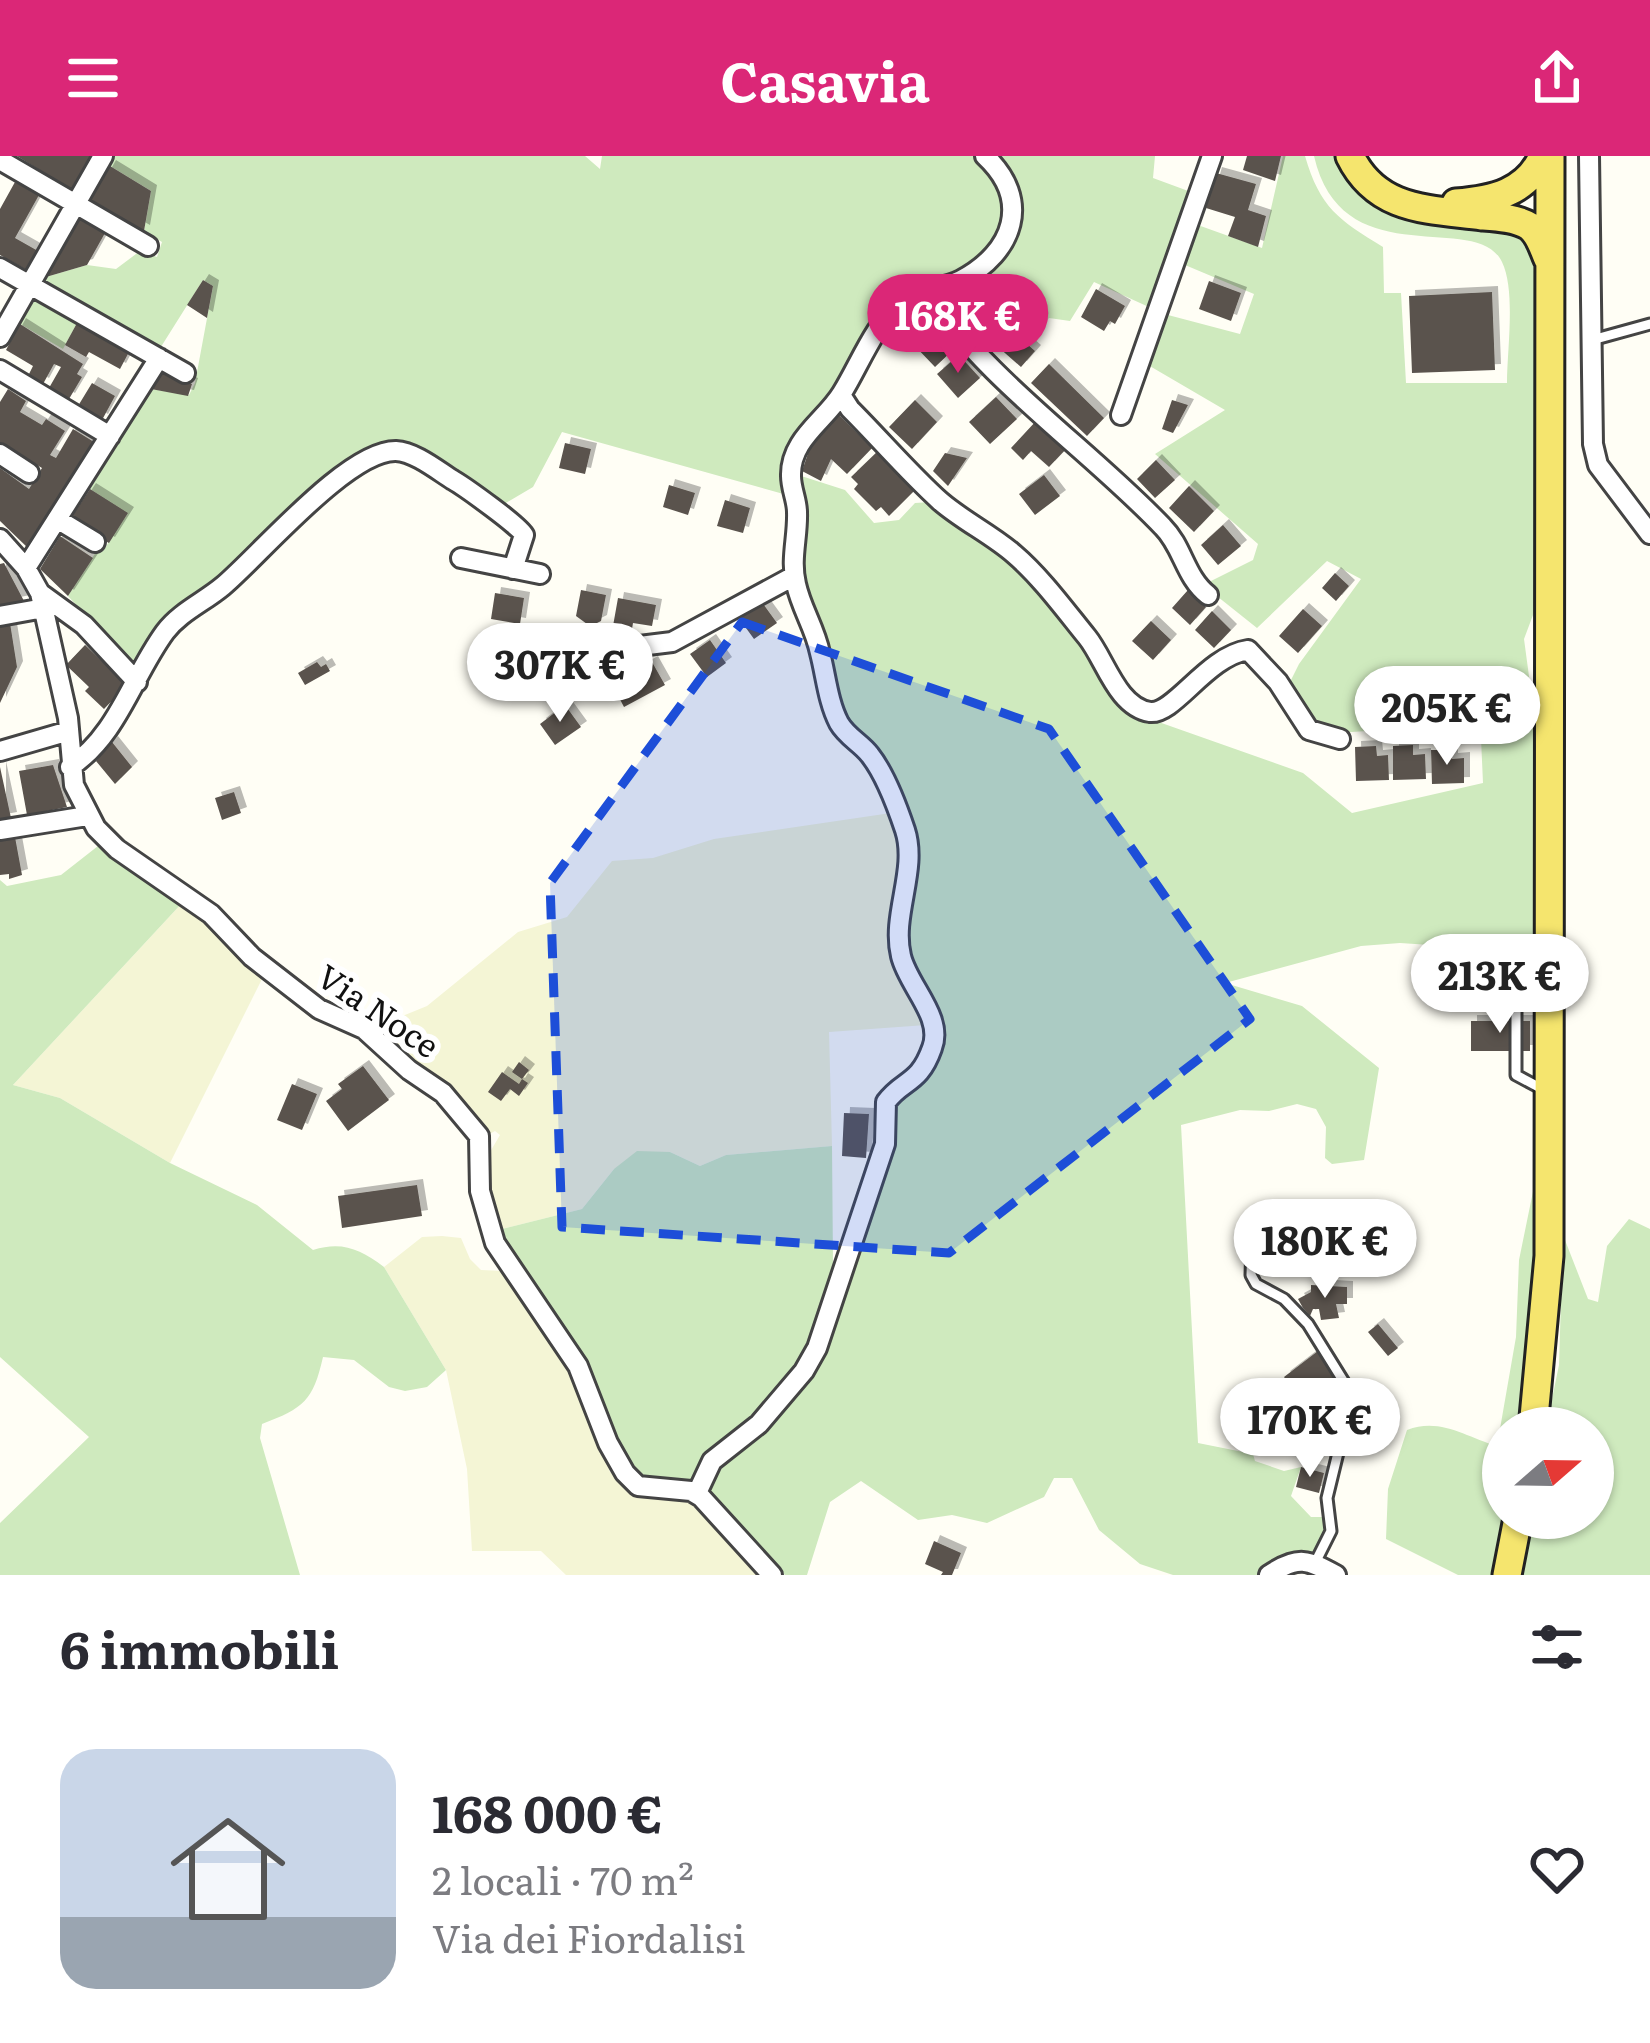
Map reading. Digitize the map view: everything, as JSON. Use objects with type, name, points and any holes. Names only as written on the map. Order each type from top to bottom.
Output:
[{"type":"main road","points":[[1422,206],[1502,196],[1520,186],[1546,156]]},
{"type":"main road","points":[[1536,1407],[1547,1294],[1551,1093],[1546,156]]},
{"type":"main road","points":[[1351,157],[1364,182],[1379,195],[1528,225],[1549,262]]},
{"type":"main road","points":[[1507,1575],[1515,1539]]},
{"type":"street","points":[[0,337],[104,156]]},
{"type":"street","points":[[772,1575],[697,1493],[712,1461],[748,1435],[810,1362],[848,1266],[885,1144],[886,1102],[920,1074],[935,1037],[899,947],[908,857],[905,831],[872,757],[845,733],[834,712],[814,626],[794,576],[798,516],[790,474],[803,438],[841,395],[862,352],[901,302],[978,270],[1008,233],[1011,194],[985,156]]},
{"type":"street","points":[[1121,416],[1212,156]]},
{"type":"street","points":[[1589,156],[1594,443],[1598,466],[1650,534]]},
{"type":"street","points":[[2,167],[148,246]]},
{"type":"street","points":[[0,268],[184,373]]},
{"type":"street","points":[[927,290],[970,346],[1169,532],[1192,581],[1208,596]]},
{"type":"street","points":[[26,568],[160,358]]},
{"type":"street","points":[[0,370],[110,436]]},
{"type":"street","points":[[841,395],[938,499],[1026,566],[1087,637],[1131,703],[1150,712],[1166,709],[1206,669],[1248,650],[1278,682],[1309,730],[1340,739]]},
{"type":"street","points":[[70,767],[99,744],[154,649],[181,616],[248,564],[318,495],[383,453],[408,454],[518,524],[524,536],[513,568]]},
{"type":"street","points":[[0,454],[29,473]]},
{"type":"street","points":[[57,519],[94,542]]},
{"type":"street","name":"Via Noce","points":[[0,538],[26,568],[42,600],[69,731],[70,767],[87,816],[117,849],[211,914],[319,1009],[375,1037],[409,1070],[443,1093],[474,1127],[481,1146],[480,1191],[490,1234],[535,1307],[571,1353],[625,1473],[638,1486],[697,1493]]},
{"type":"street","points":[[460,558],[540,574]]},
{"type":"street","points":[[577,675],[599,651],[672,642],[794,576]]},
{"type":"street","points":[[0,616],[42,600],[84,625],[136,682]]},
{"type":"street","points":[[0,752],[69,731]]},
{"type":"street","points":[[0,830],[87,816]]},
{"type":"street","points":[[1268,1575],[1290,1564],[1316,1562],[1336,1575]]},
{"type":"lane","points":[[1592,340],[1650,324]]},
{"type":"lane","points":[[1252,1244],[1251,1275],[1256,1285],[1295,1308],[1352,1395],[1330,1483],[1331,1531],[1316,1562]]},
{"type":"highlighted area","points":[[742,622],[1049,729],[1250,1019],[949,1253],[562,1227],[550,883]]},
{"type":"green space","points":[[115,156],[585,156],[600,169],[602,156],[973,156],[1000,192],[1004,212],[997,235],[979,255],[947,275],[907,288],[878,316],[845,363],[787,495],[562,432],[533,487],[499,507],[426,452],[403,443],[389,444],[367,453],[136,670],[68,596],[127,514],[90,489],[151,389],[189,395],[213,286],[203,280],[159,350],[45,281],[87,265],[116,269],[140,251],[157,257],[162,242],[144,231],[151,191],[110,166]]},
{"type":"green space","points":[[995,156],[1155,156],[1153,178],[1191,192],[1151,308],[1094,282],[1070,321],[1049,318],[1027,344],[967,290],[1000,258],[1017,220],[1019,188]]},
{"type":"green space","points":[[1283,156],[1305,156],[1317,188],[1333,211],[1383,247],[1384,293],[1401,293],[1406,383],[1507,383],[1510,304],[1502,262],[1488,247],[1466,240],[1379,229],[1352,217],[1329,193],[1314,156],[1336,156],[1347,177],[1369,200],[1522,228],[1540,257],[1539,599],[1524,639],[1539,751],[1535,954],[1458,954],[1430,945],[1400,943],[1361,946],[1225,983],[1302,1006],[1379,1068],[1364,1160],[1332,1164],[1325,1158],[1326,1127],[1316,1109],[1297,1104],[1269,1111],[1240,1110],[1181,1125],[1198,1443],[1253,1454],[1255,1461],[1284,1471],[1301,1467],[1291,1496],[1311,1517],[1325,1517],[1328,1530],[1316,1552],[1278,1561],[1258,1575],[1173,1575],[1140,1564],[1099,1530],[1072,1478],[1054,1478],[1044,1497],[987,1523],[952,1515],[918,1520],[861,1481],[830,1502],[807,1575],[785,1575],[704,1486],[715,1466],[807,1375],[893,1106],[939,1045],[906,954],[913,843],[843,720],[801,573],[795,474],[845,490],[874,523],[899,520],[915,503],[931,502],[1014,559],[1136,714],[1303,773],[1352,813],[1483,783],[1481,738],[1430,727],[1336,733],[1315,724],[1289,684],[1361,579],[1327,561],[1257,628],[1203,585],[1253,560],[1258,544],[1155,454],[1225,410],[1148,365],[1168,315],[1240,334],[1254,294],[1185,265],[1195,224],[1262,248]]},
{"type":"green space","points":[[35,298],[77,323],[63,349],[20,324]]},
{"type":"green space","points":[[891,813],[902,839],[926,1025],[829,1032],[832,1146],[726,1155],[700,1166],[670,1152],[614,1169],[582,1209],[498,1230],[490,1205],[489,1171],[490,1152],[500,1135],[495,1131],[486,1136],[373,1028],[427,1006],[518,932],[567,917],[612,861],[653,858],[714,839]]},
{"type":"green space","points":[[98,846],[183,902],[13,1085],[60,1098],[170,1163],[257,1205],[313,1250],[342,1247],[375,1261],[384,1267],[446,1370],[427,1387],[405,1391],[389,1387],[354,1360],[323,1357],[305,1401],[262,1424],[260,1438],[300,1575],[0,1575],[0,1523],[89,1437],[0,1357],[0,880],[7,886],[61,875]]},
{"type":"green space","points":[[183,902],[264,975],[170,1163],[60,1098],[13,1085]]},
{"type":"green space","points":[[832,1146],[833,1264],[842,1265],[812,1348],[797,1371],[693,1482],[686,1486],[634,1476],[498,1230],[582,1209],[614,1169],[637,1151],[670,1152],[700,1166],[726,1155]]},
{"type":"green space","points":[[1537,1172],[1527,1407],[1504,1407],[1516,1337],[1519,1260]]},
{"type":"green space","points":[[1629,1219],[1650,1229],[1650,1575],[1517,1575],[1524,1539],[1614,1539],[1614,1407],[1550,1407],[1559,1365],[1563,1235],[1588,1299],[1598,1302],[1607,1246]]},
{"type":"green space","points":[[422,1237],[461,1238],[481,1270],[503,1271],[572,1370],[610,1472],[617,1473],[633,1494],[691,1498],[688,1501],[695,1506],[701,1503],[763,1575],[566,1575],[541,1551],[472,1551],[467,1469],[446,1370],[384,1267]]},
{"type":"green space","points":[[1431,1426],[1482,1441],[1482,1539],[1506,1539],[1498,1575],[1458,1575],[1386,1539],[1388,1489],[1407,1430]]},
{"type":"building","points":[[17,156],[92,156],[72,190]]},
{"type":"building","points":[[1247,156],[1281,156],[1275,181],[1243,170]]},
{"type":"building","points":[[110,166],[151,191],[144,231],[90,201]]},
{"type":"building","points":[[1216,173],[1256,184],[1248,210],[1266,216],[1258,247],[1228,236],[1235,217],[1206,208]]},
{"type":"building","points":[[15,182],[39,195],[15,238],[38,251],[27,270],[0,255],[0,209]]},
{"type":"building","points":[[80,218],[105,233],[87,265],[46,277]]},
{"type":"building","points":[[203,280],[213,286],[207,318],[187,305]]},
{"type":"building","points":[[1209,281],[1241,293],[1231,321],[1199,309]]},
{"type":"building","points":[[1096,289],[1125,306],[1115,324],[1110,321],[1104,331],[1081,317]]},
{"type":"building","points":[[1492,292],[1495,370],[1412,373],[1409,296]]},
{"type":"building","points":[[981,303],[1006,326],[990,344],[964,321]]},
{"type":"building","points":[[77,323],[129,352],[120,369],[65,345]]},
{"type":"building","points":[[20,324],[83,364],[77,374],[82,377],[69,399],[49,388],[61,367],[54,364],[43,384],[28,376],[33,366],[6,350]]},
{"type":"building","points":[[933,325],[955,348],[935,367],[913,344]]},
{"type":"building","points":[[1011,330],[1035,351],[1021,367],[997,346]]},
{"type":"building","points":[[959,355],[980,378],[958,398],[937,374]]},
{"type":"building","points":[[1049,364],[1104,418],[1087,436],[1031,383]]},
{"type":"building","points":[[162,370],[192,384],[188,396],[151,389]]},
{"type":"building","points":[[92,383],[115,396],[102,420],[78,406]]},
{"type":"building","points":[[8,389],[26,401],[20,412],[42,425],[46,419],[65,431],[50,455],[56,458],[73,429],[94,442],[29,549],[0,521],[0,468],[29,489],[42,468],[0,443],[0,402]]},
{"type":"building","points":[[996,397],[1017,419],[990,444],[969,422]]},
{"type":"building","points":[[915,400],[937,422],[912,449],[889,427]]},
{"type":"building","points":[[1172,400],[1188,405],[1173,433],[1162,429]]},
{"type":"building","points":[[838,414],[872,448],[847,474],[831,459],[821,481],[802,471],[813,439]]},
{"type":"building","points":[[1037,420],[1066,449],[1049,467],[1031,451],[1023,460],[1011,448]]},
{"type":"building","points":[[565,443],[591,449],[585,474],[559,468]]},
{"type":"building","points":[[877,452],[915,490],[889,516],[881,507],[876,511],[854,489],[858,484],[851,477]]},
{"type":"building","points":[[945,453],[967,458],[948,486],[933,471]]},
{"type":"building","points":[[1156,460],[1175,480],[1155,498],[1137,479]]},
{"type":"building","points":[[1044,475],[1060,496],[1035,515],[1019,494]]},
{"type":"building","points":[[669,485],[695,493],[688,515],[663,507]]},
{"type":"building","points":[[1189,486],[1214,511],[1194,532],[1169,508]]},
{"type":"building","points":[[90,489],[128,513],[109,543],[69,521]]},
{"type":"building","points":[[725,500],[750,508],[743,533],[717,526]]},
{"type":"building","points":[[1223,525],[1241,546],[1218,565],[1201,545]]},
{"type":"building","points":[[60,536],[93,558],[68,596],[40,569]]},
{"type":"building","points":[[4,563],[24,601],[0,606],[0,564]]},
{"type":"building","points":[[1335,573],[1349,586],[1336,601],[1322,588]]},
{"type":"building","points":[[581,590],[606,595],[601,621],[587,624],[576,616]]},
{"type":"building","points":[[1188,590],[1206,607],[1190,625],[1172,608]]},
{"type":"building","points":[[495,593],[524,598],[520,624],[491,619]]},
{"type":"building","points":[[618,598],[656,605],[652,626],[613,626]]},
{"type":"building","points":[[761,601],[777,623],[754,639],[738,617]]},
{"type":"building","points":[[1303,609],[1322,626],[1298,653],[1279,636]]},
{"type":"building","points":[[1212,611],[1231,630],[1214,648],[1195,630]]},
{"type":"building","points":[[1151,621],[1171,640],[1153,660],[1132,641]]},
{"type":"building","points":[[10,623],[17,667],[0,703],[0,625]]},
{"type":"building","points":[[710,640],[726,663],[707,677],[690,654]]},
{"type":"building","points":[[85,645],[127,685],[104,709],[66,665]]},
{"type":"building","points":[[317,662],[330,671],[305,685],[298,673]]},
{"type":"building","points":[[652,662],[665,685],[624,707],[612,684]]},
{"type":"building","points":[[565,705],[581,727],[555,745],[540,724]]},
{"type":"building","points":[[112,742],[132,767],[115,784],[96,761]]},
{"type":"building","points":[[1413,745],[1413,755],[1425,754],[1426,779],[1393,780],[1393,746]]},
{"type":"building","points":[[1376,746],[1377,756],[1388,755],[1389,780],[1356,781],[1355,747]]},
{"type":"building","points":[[1431,750],[1452,750],[1452,759],[1464,758],[1464,783],[1432,784]]},
{"type":"building","points":[[53,765],[67,807],[27,815],[19,771]]},
{"type":"building","points":[[0,767],[11,818],[0,820]]},
{"type":"building","points":[[234,792],[241,813],[222,820],[215,798]]},
{"type":"building","points":[[15,837],[22,875],[9,879],[9,874],[0,875],[0,840]]},
{"type":"building","points":[[1471,1021],[1530,1021],[1530,1051],[1471,1051]]},
{"type":"building","points":[[519,1062],[529,1070],[522,1079],[512,1072]]},
{"type":"building","points":[[363,1066],[389,1100],[348,1131],[326,1101],[342,1089],[338,1084]]},
{"type":"building","points":[[502,1072],[519,1084],[522,1079],[528,1083],[519,1096],[510,1089],[501,1101],[488,1092]]},
{"type":"building","points":[[292,1084],[317,1094],[302,1130],[277,1120]]},
{"type":"building","points":[[844,1113],[869,1114],[866,1158],[842,1156]]},
{"type":"building","points":[[417,1185],[422,1216],[342,1228],[338,1196]]},
{"type":"building","points":[[1311,1285],[1347,1287],[1347,1304],[1336,1304],[1339,1318],[1321,1320],[1319,1309],[1313,1309],[1310,1316],[1303,1308],[1298,1299],[1311,1292]]},
{"type":"building","points":[[1378,1324],[1398,1348],[1388,1356],[1368,1332]]},
{"type":"building","points":[[1318,1351],[1340,1381],[1306,1407],[1284,1377]]},
{"type":"building","points":[[1301,1467],[1324,1473],[1319,1493],[1296,1487]]},
{"type":"building","points":[[934,1541],[961,1553],[952,1575],[941,1575],[943,1572],[925,1564]]}]
